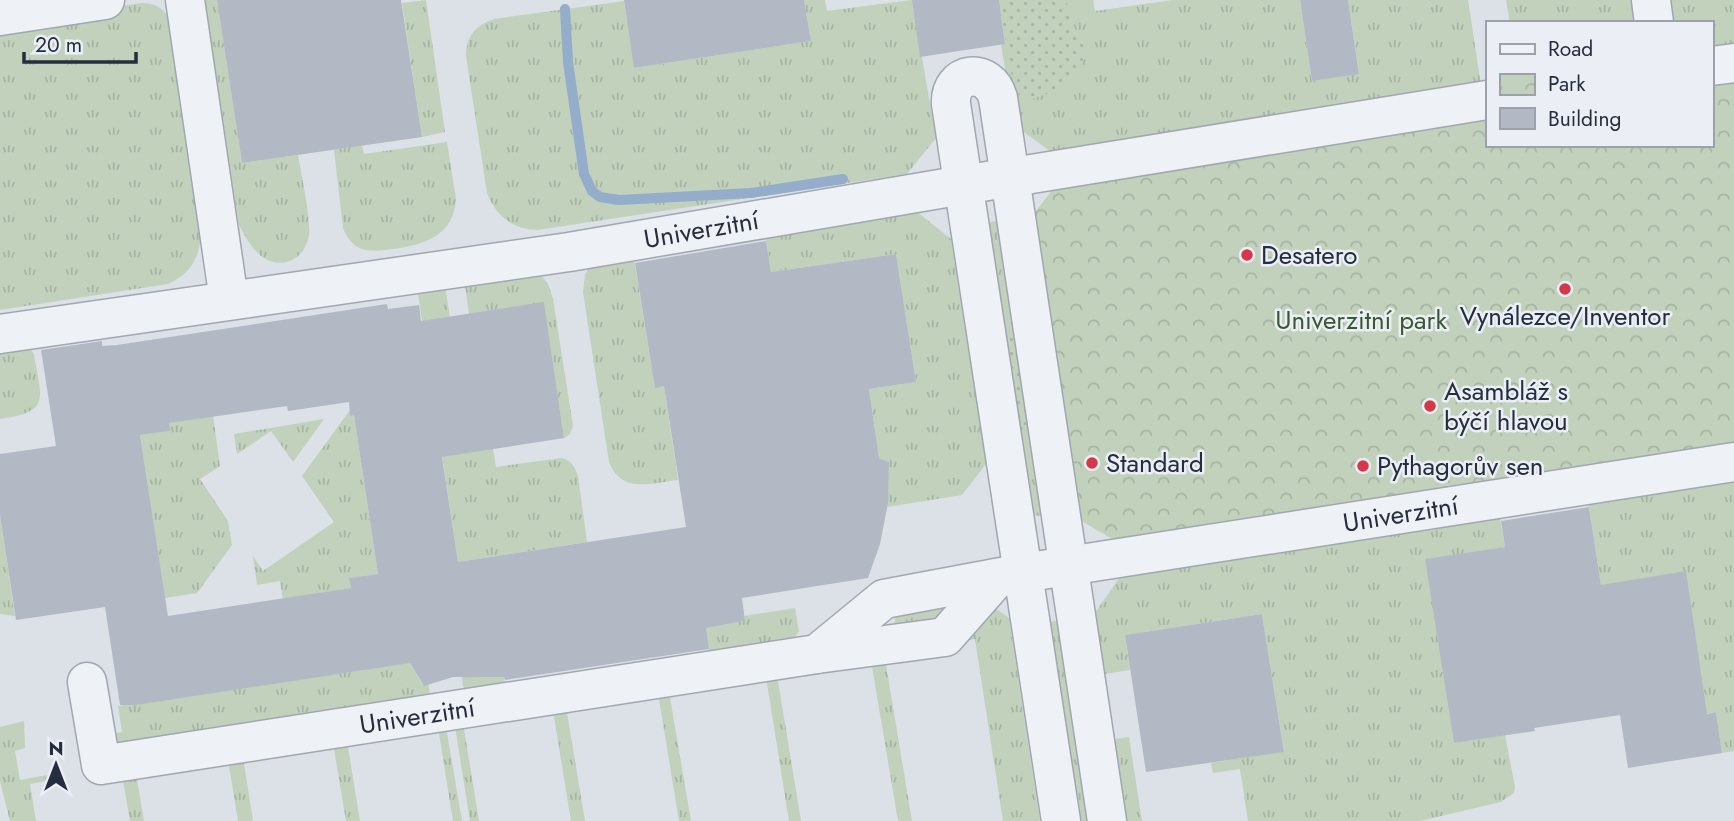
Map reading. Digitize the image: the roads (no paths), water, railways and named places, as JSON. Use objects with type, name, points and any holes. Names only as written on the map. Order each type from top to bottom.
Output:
[{"type":"street","points":[[0,16],[105,0]]},
{"type":"street","points":[[185,0],[229,300]]},
{"type":"street","points":[[1651,0],[1654,21]]},
{"type":"street","points":[[1713,66],[1734,63]]},
{"type":"street","points":[[1060,821],[1007,576],[951,97],[958,83],[971,76],[986,79],[996,90],[1107,821]]},
{"type":"street","name":"Univerzitní","points":[[0,334],[569,252],[963,184],[1486,100]]},
{"type":"street","name":"Univerzitní","points":[[88,682],[101,765],[817,654],[945,637],[1007,576],[1734,462]]},
{"type":"waterway","points":[[565,9],[568,62],[584,174],[592,191],[600,197],[619,200],[751,193],[843,179]]},
{"type":"place","name":"Desatero","points":[[1247,255]]},
{"type":"place","name":"Vynálezce/Inventor","points":[[1565,289]]},
{"type":"place","name":"Asambláž s býčí hlavou","points":[[1430,406]]},
{"type":"place","name":"Standard","points":[[1092,463]]},
{"type":"place","name":"Pythagorův sen","points":[[1363,466]]},
{"type":"park label","name":"Univerzitní park","points":[[1361,320]]}]
